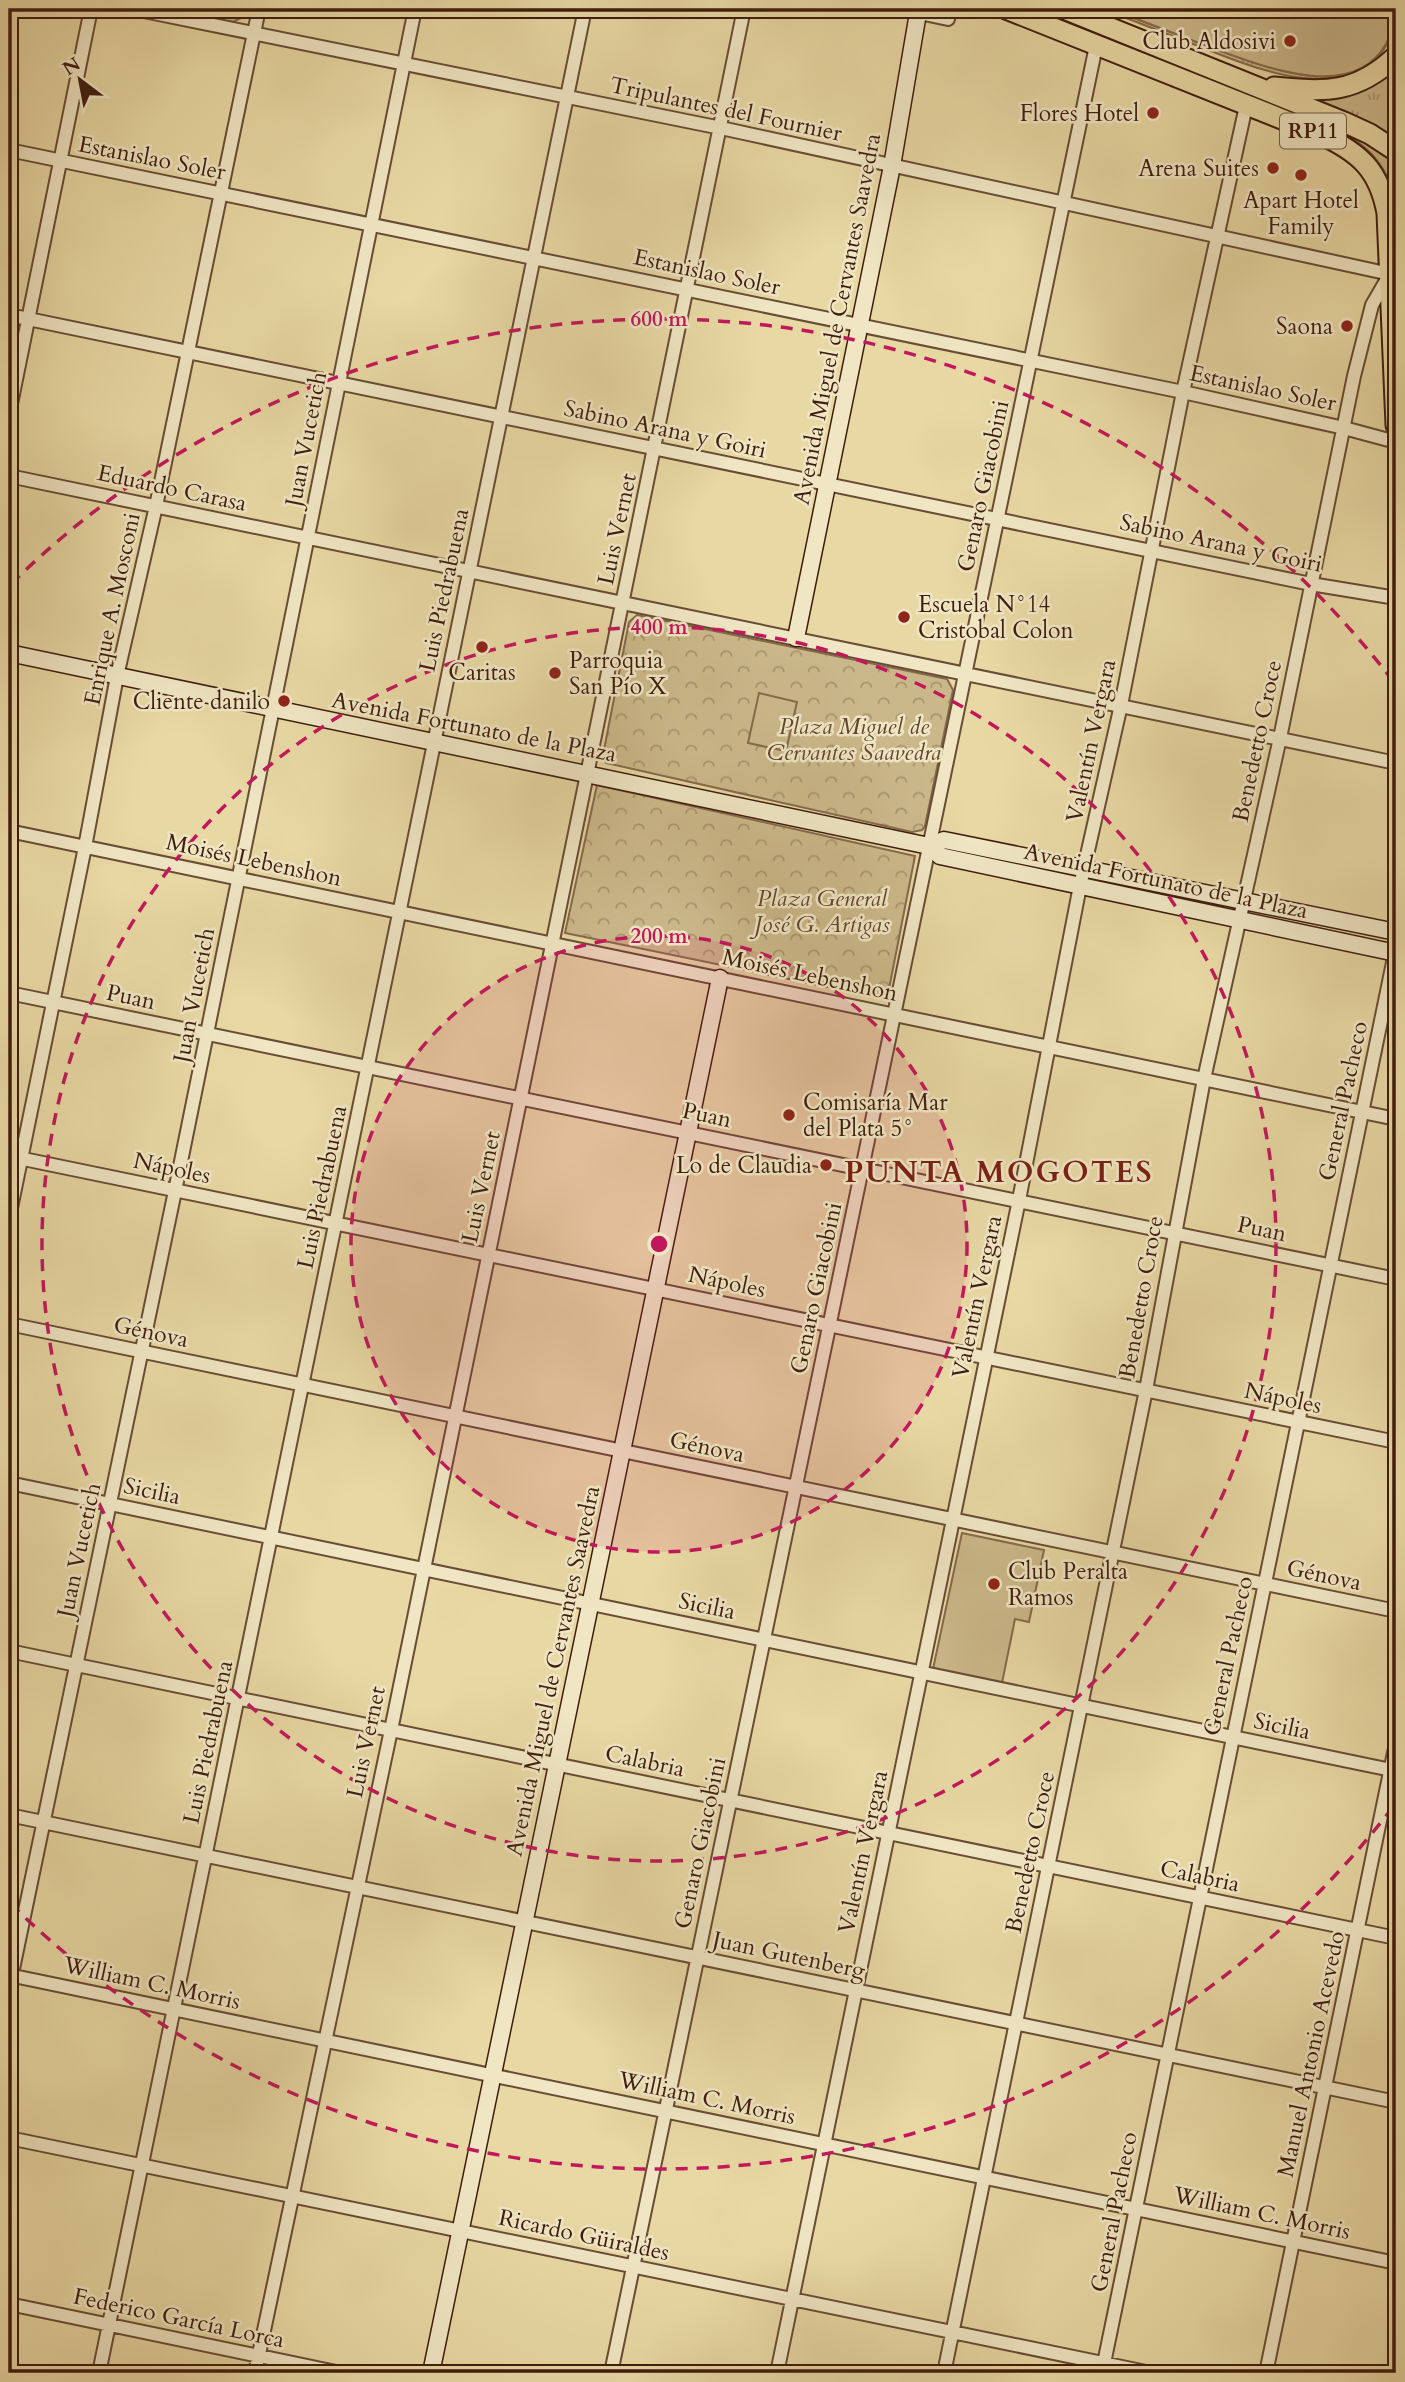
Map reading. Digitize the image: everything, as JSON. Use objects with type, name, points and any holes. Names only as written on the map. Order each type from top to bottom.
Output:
[{"type":"main road","name":"RP11","points":[[1006,9],[1339,143],[1362,159],[1381,188],[1387,213],[1396,425]]},
{"type":"main road","name":"RP11","points":[[1064,9],[1344,122],[1396,151]]},
{"type":"main road","points":[[1251,84],[1311,89],[1343,87],[1367,80],[1396,56]]},
{"type":"street","points":[[9,414],[91,9]]},
{"type":"street","name":"Tripulantes del Fournier","points":[[134,9],[721,128],[1390,274]]},
{"type":"street","name":"Enrique A. Mosconi","points":[[9,1218],[15,1158],[53,1002],[117,676],[156,506],[259,9]]},
{"type":"street","name":"Juan Vucetich","points":[[10,1979],[142,1352],[415,9]]},
{"type":"street","name":"Luis Piedrabuena","points":[[99,2373],[585,9]]},
{"type":"street","name":"Luis Vernet","points":[[255,2373],[391,1730],[744,9]]},
{"type":"street","points":[[900,9],[948,19]]},
{"type":"street","name":"Avenida Miguel de Cervantes Saavedra","points":[[796,638],[892,166],[919,11]]},
{"type":"street","name":"Genaro Giacobini","points":[[611,2373],[1096,46]]},
{"type":"street","name":"Valentín Vergara","points":[[777,2373],[1019,1200],[1080,886],[1121,705],[1183,392],[1245,106]]},
{"type":"street","name":"Estanislao Soler","points":[[9,150],[1183,392],[1396,442]]},
{"type":"street","name":"Benedetto Croce","points":[[944,2373],[1146,1390],[1204,1079],[1280,738],[1343,428],[1372,305],[1390,274]]},
{"type":"street","name":"Sabino Arana y Goiri","points":[[9,315],[1311,584],[1396,598]]},
{"type":"street","name":"Eduardo Carasa","points":[[9,475],[1396,763]]},
{"type":"street","name":"Avenida Fortunato de la Plaza","points":[[9,653],[929,846],[940,856],[1396,951]]},
{"type":"street","name":"Moisés Lebenshon","points":[[9,831],[1396,1119]]},
{"type":"street","name":"Avenida Fortunato de la Plaza","points":[[929,846],[944,840],[1396,932]]},
{"type":"street","name":"General Pacheco","points":[[1103,2368],[1396,951]]},
{"type":"street","name":"Avenida Miguel de Cervantes Saavedra","points":[[431,2373],[720,978]]},
{"type":"street","name":"Puan","points":[[9,993],[1396,1279]]},
{"type":"street","name":"Nápoles","points":[[15,1158],[1396,1442]]},
{"type":"street","name":"Génova","points":[[9,1324],[1396,1611]]},
{"type":"street","name":"Sicilia","points":[[9,1483],[1394,1771]]},
{"type":"street","name":"Calabria","points":[[9,1651],[1396,1938]]},
{"type":"street","name":"Manuel Antonio Acevedo","points":[[1266,2373],[1357,1930],[1394,1771],[1396,1743]]},
{"type":"street","name":"Juan Gutenberg","points":[[9,1815],[1396,2102]]},
{"type":"street","name":"William C. Morris","points":[[10,1979],[175,2009],[1396,2263]]},
{"type":"street","name":"Ricardo Güiraldes","points":[[9,2138],[953,2332],[1103,2368],[1151,2373]]},
{"type":"street","name":"Federico García Lorca","points":[[9,2304],[341,2373]]},
{"type":"green space","points":[[165,9],[243,9],[241,18],[233,22]]},
{"type":"green space","points":[[1103,9],[1111,9],[1271,68],[1317,76],[1338,76],[1358,70],[1378,55],[1396,22],[1396,25],[1384,50],[1375,60],[1364,68],[1344,76],[1299,78],[1229,58]]},
{"type":"green space","name":"Club Aldosivi","points":[[1111,9],[1396,9],[1388,40],[1371,62],[1351,72],[1329,76],[1304,75],[1255,63]]},
{"type":"green space","points":[[1396,66],[1396,138],[1313,99]]},
{"type":"green space","points":[[1300,114],[1338,128],[1396,161],[1396,208],[1383,169],[1366,149],[1343,133]]},
{"type":"green space","name":"Plaza Miguel de Cervantes Saavedra","points":[[637,615],[947,679],[953,690],[925,826],[922,830],[912,832],[606,763],[603,755],[629,622]]},
{"type":"green space","points":[[759,693],[797,702],[786,751],[748,743]]},
{"type":"green space","name":"Plaza General José G. Artigas","points":[[597,785],[915,856],[887,999],[565,933]]},
{"type":"green space","name":"Club Peralta Ramos","points":[[962,1533],[1044,1550],[1029,1622],[1015,1619],[1002,1683],[933,1669]]},
{"type":"place","name":"Club Aldosivi","points":[[1290,41]]},
{"type":"place","name":"Flores Hotel","points":[[1153,113]]},
{"type":"place","name":"Arena Suites","points":[[1273,168]]},
{"type":"place","name":"Apart Hotel Family","points":[[1301,175]]},
{"type":"place","name":"Saona","points":[[1347,326]]},
{"type":"place","name":"Escuela N°14 Cristobal Colon","points":[[904,617]]},
{"type":"place","name":"Caritas","points":[[482,647]]},
{"type":"place","name":"Parroquia San Pío X","points":[[555,673]]},
{"type":"place","name":"Cliente danilo","points":[[284,701]]},
{"type":"place","name":"Comisaría Mar del Plata 5°","points":[[789,1115]]},
{"type":"place","name":"Lo de Claudia","points":[[826,1165]]},
{"type":"place","name":"Club Peralta Ramos","points":[[994,1584]]},
{"type":"district","name":"PUNTA MOGOTES","points":[[999,1172]]}]
